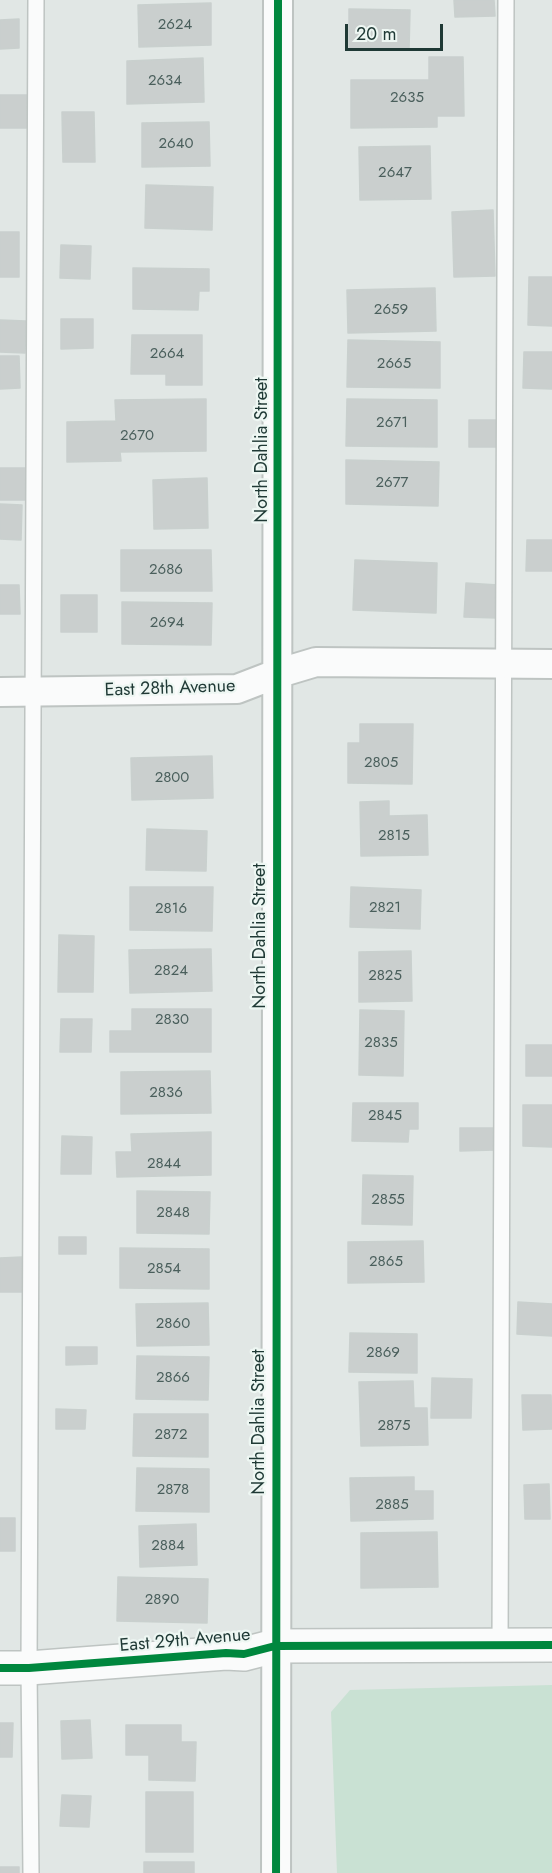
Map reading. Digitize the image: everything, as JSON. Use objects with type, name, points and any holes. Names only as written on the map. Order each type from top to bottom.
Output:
[{"type":"street","name":"North Dahlia Street","points":[[276,1873],[278,0]]},
{"type":"street","name":"East 28th Avenue","points":[[0,692],[237,689],[316,662],[552,664]]},
{"type":"street","name":"East 29th Avenue","points":[[14,1668],[226,1653],[244,1654],[275,1646],[552,1645]]},
{"type":"lane","points":[[31,1873],[14,1668],[34,692],[36,0]]},
{"type":"lane","points":[[500,1646],[506,0]]},
{"type":"green space","points":[[552,1685],[552,1873],[337,1873],[331,1712],[350,1690]]},
{"type":"building","points":[[454,0],[494,0],[495,16],[455,17]]},
{"type":"building","points":[[211,3],[211,45],[139,47],[138,5]]},
{"type":"building","points":[[349,9],[410,10],[409,50],[349,49]]},
{"type":"building","points":[[19,19],[19,48],[0,49],[0,20]]},
{"type":"building","points":[[429,57],[463,57],[464,116],[437,116],[437,127],[351,128],[351,80],[429,80]]},
{"type":"building","points":[[203,58],[204,102],[127,104],[127,61]]},
{"type":"building","points":[[0,95],[27,95],[28,128],[0,128]]},
{"type":"building","points":[[62,112],[94,112],[95,162],[63,162]]},
{"type":"building","points":[[209,122],[210,166],[142,167],[142,123]]},
{"type":"building","points":[[430,146],[431,199],[360,200],[359,147]]},
{"type":"building","points":[[146,185],[213,187],[212,230],[145,228]]},
{"type":"building","points":[[493,210],[495,276],[454,277],[452,212]]},
{"type":"building","points":[[0,232],[19,232],[19,277],[0,277]]},
{"type":"building","points":[[61,245],[91,246],[90,279],[60,278]]},
{"type":"building","points":[[133,268],[209,269],[209,291],[199,291],[198,310],[133,309]]},
{"type":"building","points":[[529,277],[552,277],[552,326],[528,325]]},
{"type":"building","points":[[435,288],[436,331],[348,333],[347,290]]},
{"type":"building","points":[[61,319],[93,319],[93,348],[61,349]]},
{"type":"building","points":[[0,320],[26,321],[25,353],[0,352]]},
{"type":"building","points":[[132,335],[202,335],[202,385],[166,385],[166,374],[131,374]]},
{"type":"building","points":[[348,340],[440,342],[440,388],[347,387]]},
{"type":"building","points":[[524,352],[552,352],[552,389],[523,388]]},
{"type":"building","points":[[0,356],[19,356],[20,388],[0,389]]},
{"type":"building","points":[[206,399],[206,451],[120,452],[121,461],[67,462],[67,422],[116,421],[115,400]]},
{"type":"building","points":[[347,399],[437,400],[437,447],[346,446]]},
{"type":"building","points":[[469,420],[496,420],[496,447],[469,447]]},
{"type":"building","points":[[346,460],[439,462],[438,506],[346,504]]},
{"type":"building","points":[[0,468],[26,468],[26,500],[0,500]]},
{"type":"building","points":[[207,478],[208,528],[154,529],[153,480]]},
{"type":"building","points":[[0,504],[22,505],[21,540],[0,539]]},
{"type":"building","points":[[527,540],[552,540],[552,571],[526,571]]},
{"type":"building","points":[[121,550],[211,550],[212,591],[121,591]]},
{"type":"building","points":[[355,560],[437,563],[436,613],[353,610]]},
{"type":"building","points":[[466,583],[498,585],[497,618],[464,617]]},
{"type":"building","points":[[0,585],[19,585],[20,614],[0,614]]},
{"type":"building","points":[[61,595],[97,595],[97,632],[61,632]]},
{"type":"building","points":[[122,602],[212,603],[211,645],[122,644]]},
{"type":"building","points":[[360,724],[413,724],[412,784],[348,783],[348,743],[360,743]]},
{"type":"building","points":[[212,756],[213,798],[132,800],[131,758]]},
{"type":"building","points":[[389,801],[389,816],[427,815],[428,855],[361,856],[360,802]]},
{"type":"building","points":[[147,829],[207,831],[206,871],[146,870]]},
{"type":"building","points":[[130,887],[213,887],[212,931],[130,930]]},
{"type":"building","points":[[351,887],[421,890],[420,929],[350,927]]},
{"type":"building","points":[[59,935],[94,936],[93,992],[58,992]]},
{"type":"building","points":[[211,949],[212,991],[130,993],[129,950]]},
{"type":"building","points":[[411,951],[412,1001],[359,1002],[359,952]]},
{"type":"building","points":[[132,1009],[211,1009],[211,1052],[110,1052],[110,1031],[132,1031]]},
{"type":"building","points":[[360,1010],[404,1011],[403,1076],[359,1075]]},
{"type":"building","points":[[61,1019],[92,1019],[91,1052],[60,1052]]},
{"type":"building","points":[[526,1045],[552,1045],[552,1076],[526,1076]]},
{"type":"building","points":[[210,1071],[211,1113],[121,1114],[121,1072]]},
{"type":"building","points":[[353,1103],[418,1103],[418,1129],[409,1129],[408,1142],[352,1141]]},
{"type":"building","points":[[523,1105],[552,1105],[552,1147],[523,1146]]},
{"type":"building","points":[[460,1128],[493,1128],[494,1150],[460,1151]]},
{"type":"building","points":[[211,1132],[211,1175],[117,1177],[116,1152],[132,1152],[131,1134]]},
{"type":"building","points":[[62,1136],[92,1137],[91,1174],[61,1174]]},
{"type":"building","points":[[363,1175],[413,1176],[412,1225],[362,1224]]},
{"type":"building","points":[[137,1191],[210,1192],[209,1234],[137,1233]]},
{"type":"building","points":[[59,1237],[86,1237],[86,1254],[59,1254]]},
{"type":"building","points":[[423,1241],[424,1282],[348,1283],[348,1242]]},
{"type":"building","points":[[120,1248],[209,1249],[209,1289],[120,1288]]},
{"type":"building","points":[[22,1257],[23,1292],[0,1292],[0,1258]]},
{"type":"building","points":[[518,1302],[552,1304],[552,1336],[517,1334]]},
{"type":"building","points":[[208,1303],[209,1345],[137,1346],[136,1304]]},
{"type":"building","points":[[350,1333],[417,1334],[417,1373],[349,1372]]},
{"type":"building","points":[[66,1347],[97,1347],[97,1364],[66,1365]]},
{"type":"building","points":[[137,1356],[209,1357],[208,1400],[136,1399]]},
{"type":"building","points":[[432,1378],[472,1379],[471,1418],[431,1418]]},
{"type":"building","points":[[413,1381],[414,1408],[427,1408],[428,1445],[361,1446],[359,1382]]},
{"type":"building","points":[[522,1395],[551,1395],[552,1429],[523,1430]]},
{"type":"building","points":[[56,1409],[86,1410],[85,1429],[56,1429]]},
{"type":"building","points":[[134,1414],[208,1414],[208,1457],[133,1456]]},
{"type":"building","points":[[137,1468],[209,1469],[209,1512],[136,1511]]},
{"type":"building","points":[[414,1477],[414,1491],[433,1491],[433,1519],[351,1521],[350,1478]]},
{"type":"building","points":[[549,1484],[550,1519],[525,1519],[524,1485]]},
{"type":"building","points":[[0,1518],[15,1518],[15,1551],[0,1551]]},
{"type":"building","points":[[196,1524],[197,1565],[140,1567],[139,1526]]},
{"type":"building","points":[[437,1532],[438,1587],[361,1588],[361,1533]]},
{"type":"building","points":[[118,1577],[208,1579],[207,1623],[117,1621]]},
{"type":"building","points":[[90,1720],[92,1758],[62,1759],[61,1721]]},
{"type":"building","points":[[0,1723],[13,1723],[12,1757],[0,1757]]},
{"type":"building","points":[[126,1725],[181,1725],[181,1742],[196,1742],[195,1781],[149,1780],[149,1755],[126,1755]]},
{"type":"building","points":[[146,1792],[193,1792],[193,1852],[146,1852]]},
{"type":"building","points":[[62,1795],[91,1796],[89,1827],[60,1826]]},
{"type":"building","points":[[144,1862],[194,1862],[194,1873],[144,1873]]},
{"type":"building","points":[[0,1867],[19,1867],[19,1873],[0,1873]]},
{"type":"cycle path","points":[[276,1873],[278,0]]},
{"type":"cycle path","points":[[0,1668],[29,1668],[226,1653],[244,1654],[275,1646],[552,1645]]}]
